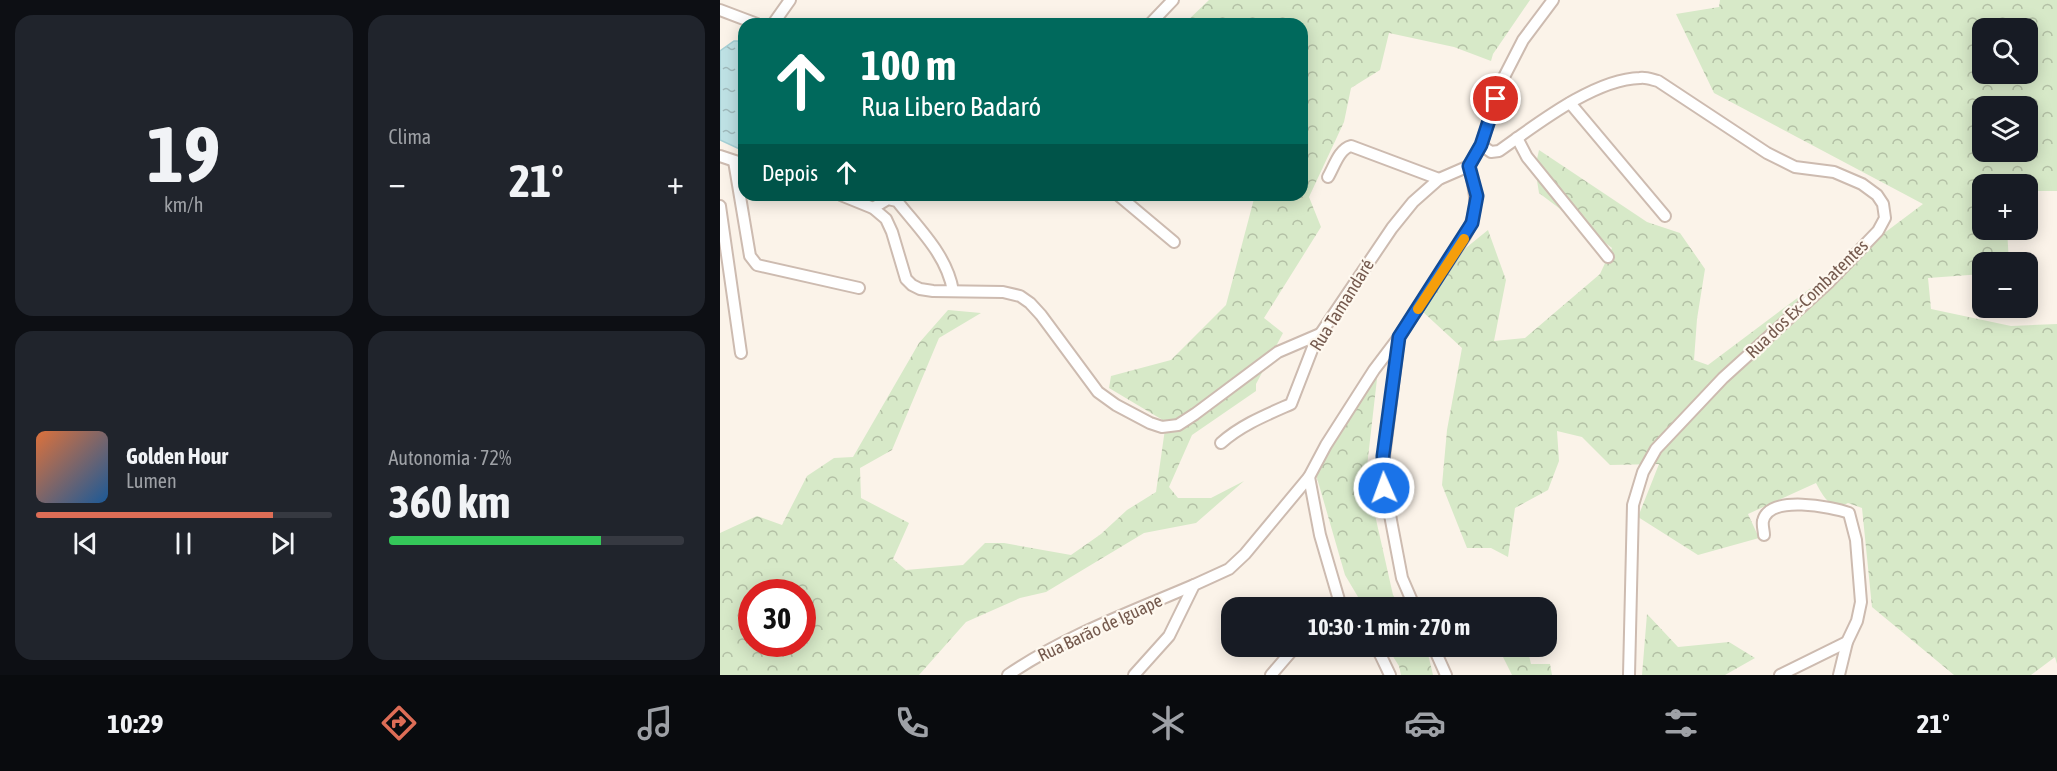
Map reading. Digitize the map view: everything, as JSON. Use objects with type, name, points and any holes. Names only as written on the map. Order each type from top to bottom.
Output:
[{"type":"street","points":[[777,18],[790,0]]},
{"type":"street","points":[[1156,18],[1173,0]]},
{"type":"street","points":[[1469,166],[1481,145],[1504,76],[1524,40],[1553,0]]},
{"type":"street","points":[[720,10],[741,18]]},
{"type":"street","name":"Rua dos Ex-Combatentes","points":[[1481,145],[1491,152],[1499,151],[1570,103],[1600,87],[1641,77],[1658,81],[1767,153],[1795,167],[1834,172],[1862,184],[1877,195],[1883,204],[1885,218],[1878,231],[1829,282],[1723,378],[1656,449],[1643,472],[1633,505],[1629,675]]},
{"type":"street","points":[[1570,103],[1665,216]]},
{"type":"street","points":[[1517,138],[1527,157],[1608,257]]},
{"type":"street","points":[[1328,177],[1345,147],[1351,146],[1439,179]]},
{"type":"street","points":[[720,156],[738,163]]},
{"type":"street","name":"Rua Tamandaré","points":[[1221,443],[1233,432],[1247,424],[1291,404],[1315,342],[1392,228],[1413,202],[1439,179],[1469,166]]},
{"type":"street","name":"Rua Barão de Iguape","points":[[1008,675],[1032,659],[1082,634],[1229,569],[1245,554],[1309,477],[1326,445],[1374,370],[1399,337],[1472,223],[1477,196],[1469,166]]},
{"type":"street","points":[[743,201],[750,256],[757,265],[859,288]]},
{"type":"street","points":[[856,201],[873,208],[886,219],[906,279],[912,285],[920,289],[1003,292],[1020,296],[1041,315],[1098,392],[1116,405],[1162,428],[1178,424],[1195,414],[1278,352],[1320,334]]},
{"type":"street","points":[[873,208],[885,201]]},
{"type":"street","points":[[897,201],[948,269],[953,291]]},
{"type":"street","points":[[1125,201],[1174,242]]},
{"type":"street","points":[[720,206],[741,353]]},
{"type":"street","points":[[1399,337],[1382,474],[1402,578],[1410,597]]},
{"type":"street","points":[[1309,477],[1320,535],[1336,597]]},
{"type":"street","points":[[1764,535],[1763,521],[1767,513],[1776,507],[1814,505],[1850,513],[1856,540],[1861,602],[1857,621],[1846,642],[1839,675]]},
{"type":"street","points":[[1134,675],[1168,636],[1194,585]]},
{"type":"street","points":[[1780,675],[1846,642]]},
{"type":"street","points":[[1271,675],[1287,657]]},
{"type":"street","points":[[1381,657],[1390,675]]},
{"type":"street","points":[[1438,657],[1446,675]]},
{"type":"green space","points":[[1209,0],[1530,0],[1493,54],[1491,61],[1454,47],[1389,33],[1380,70],[1351,88],[1344,122],[1309,197],[1321,227],[1264,318],[1283,333],[1256,384],[1256,391],[1192,435],[1169,487],[1178,498],[1211,498],[1244,481],[1196,523],[1144,533],[1046,592],[1020,598],[966,622],[919,675],[720,675],[720,533],[757,516],[782,525],[807,476],[834,458],[853,457],[919,343],[948,310],[981,313],[939,338],[892,450],[860,468],[861,498],[909,523],[893,559],[906,570],[963,565],[985,543],[1004,543],[1071,555],[1101,534],[1127,510],[1156,492],[1166,422],[1109,388],[1111,376],[1171,360],[1226,305],[1253,201],[1308,201],[1308,18],[1190,18]]},
{"type":"green space","points":[[1720,0],[2057,0],[2057,191],[2038,191],[2038,174],[1972,174],[1972,240],[2008,240],[2008,252],[1972,252],[1972,275],[1928,278],[1931,309],[2011,326],[2057,324],[2057,664],[2055,657],[2031,675],[1954,675],[1872,607],[1862,508],[1848,503],[1837,506],[1832,504],[1816,483],[1748,514],[1759,538],[1698,555],[1638,517],[1659,464],[1610,465],[1582,437],[1557,431],[1559,461],[1548,490],[1515,508],[1508,557],[1491,548],[1467,548],[1442,485],[1447,430],[1462,348],[1422,311],[1462,251],[1488,230],[1506,280],[1494,341],[1525,338],[1600,274],[1612,248],[1539,193],[1535,168],[1539,150],[1647,222],[1680,233],[1705,269],[1697,319],[1694,360],[1708,365],[1923,204],[1714,93],[1676,14],[1719,7]]},
{"type":"green space","points":[[1378,370],[1366,475],[1394,597],[1358,597],[1345,575],[1315,471]]},
{"type":"green space","points":[[1647,614],[1678,647],[1729,642],[1755,658],[1725,675],[1642,675]]},
{"type":"green space","points":[[1393,657],[1429,657],[1433,675],[1401,675]]},
{"type":"green space","points":[[1503,657],[1529,657],[1531,664],[1550,664],[1552,675],[1512,675]]},
{"type":"water","points":[[734,41],[738,41],[738,148],[720,140],[720,51]]},
{"type":"slow traffic","points":[[1418,309],[1464,239]]},
{"type":"route","points":[[1384,488],[1383,456],[1399,337],[1472,223],[1477,196],[1469,166],[1481,145],[1496,99]]}]
